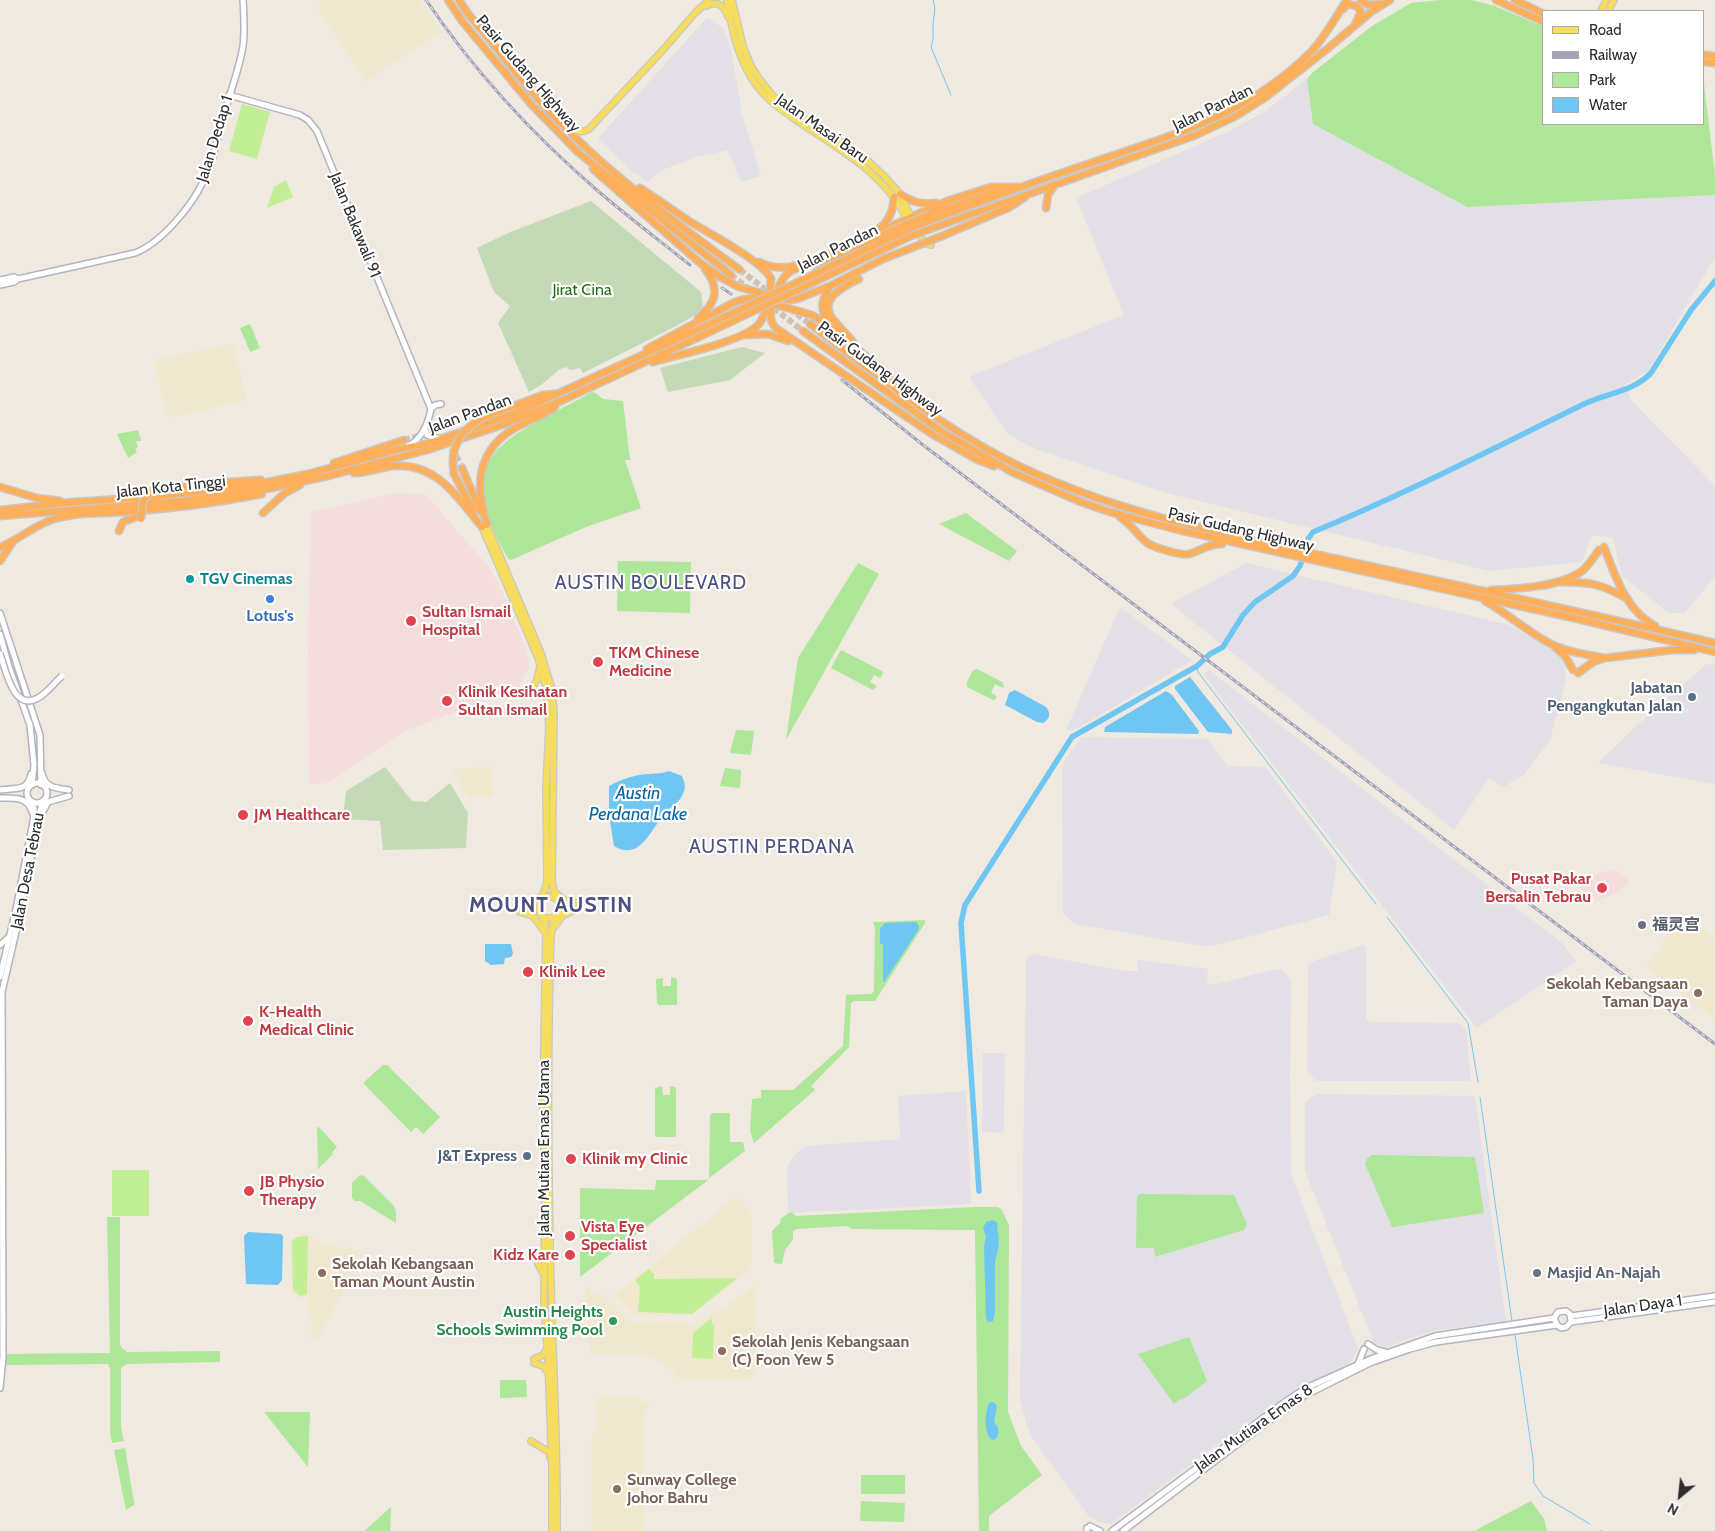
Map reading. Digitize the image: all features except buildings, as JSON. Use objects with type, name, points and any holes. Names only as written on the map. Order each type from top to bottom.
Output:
[{"type":"highway","name":"Pasir Gudang Highway","points":[[448,0],[462,20],[530,103],[579,153],[731,276]]},
{"type":"highway","name":"Pasir Gudang Highway","points":[[459,0],[469,15],[549,111],[608,167],[740,270]]},
{"type":"highway","name":"Jalan Pandan","points":[[343,472],[444,445],[502,425],[564,400],[633,368],[933,216],[1198,126],[1226,114],[1264,91],[1311,51],[1327,32],[1347,0]]},
{"type":"highway","points":[[1361,0],[1371,5],[1383,3]]},
{"type":"highway","name":"Jalan Pandan","points":[[309,477],[399,450],[426,444],[513,414],[613,368],[697,334],[902,240],[1196,135],[1236,116],[1266,97],[1328,49],[1347,31],[1383,3],[1390,0]]},
{"type":"highway","points":[[1496,0],[1542,21]]},
{"type":"highway","points":[[1515,0],[1542,13]]},
{"type":"highway","points":[[1337,15],[1348,4],[1356,5],[1359,8],[1360,16],[1347,31]]},
{"type":"highway","points":[[579,153],[595,171],[699,262],[731,283],[812,315],[831,327],[945,423]]},
{"type":"highway","points":[[608,167],[688,221],[750,259],[769,275],[771,279],[770,317],[775,326],[843,374],[954,447],[978,460],[1012,472]]},
{"type":"highway","points":[[1046,208],[1048,195],[1055,184]]},
{"type":"highway","points":[[741,336],[757,325],[778,286],[785,277],[944,202],[991,188],[1020,187]]},
{"type":"highway","points":[[613,368],[688,326],[741,300],[753,298],[797,300],[830,286],[883,259],[1010,208],[1032,192]]},
{"type":"highway","points":[[875,233],[892,214],[897,195],[921,204],[944,202]]},
{"type":"highway","points":[[750,259],[772,267],[812,263],[933,216]]},
{"type":"highway","points":[[688,326],[708,310],[715,297],[711,278],[699,262]]},
{"type":"highway","points":[[857,350],[853,341],[832,318],[829,305],[831,297],[838,290],[860,279]]},
{"type":"highway","points":[[830,286],[823,301],[823,313],[831,327]]},
{"type":"highway","name":"Pasir Gudang Highway","points":[[810,324],[945,423],[1004,458],[1087,495],[1181,523],[1295,553],[1482,590],[1715,643]]},
{"type":"highway","name":"Pasir Gudang Highway","points":[[803,330],[940,431],[1012,472],[1060,494],[1110,512],[1256,548],[1295,553]]},
{"type":"highway","points":[[633,368],[741,336],[760,334],[782,338],[843,374]]},
{"type":"highway","points":[[484,526],[454,474],[453,460],[456,445],[460,438],[470,426],[487,416],[543,395],[561,393]]},
{"type":"highway","points":[[484,526],[480,486],[482,469],[489,452],[495,444],[511,431],[549,411],[564,400]]},
{"type":"highway","points":[[263,513],[285,493],[309,477],[315,469],[404,440]]},
{"type":"highway","points":[[343,472],[357,473],[393,466],[418,468],[429,472],[448,485],[484,526]]},
{"type":"highway","points":[[462,468],[484,526]]},
{"type":"highway","name":"Jalan Kota Tinggi","points":[[0,510],[74,502],[152,497],[343,472]]},
{"type":"highway","name":"Jalan Kota Tinggi","points":[[0,516],[150,504],[221,496],[294,484],[309,477]]},
{"type":"highway","points":[[141,525],[143,500],[152,491],[212,484],[276,480]]},
{"type":"highway","points":[[0,548],[13,542],[36,526],[54,518],[78,514],[229,500],[278,491],[294,484]]},
{"type":"highway","points":[[1,489],[36,498],[74,502]]},
{"type":"highway","points":[[109,512],[150,504]]},
{"type":"highway","points":[[119,531],[123,522],[136,517],[141,512]]},
{"type":"highway","points":[[1110,512],[1132,525],[1148,544],[1182,554],[1190,554],[1215,543],[1256,548]]},
{"type":"highway","points":[[0,561],[13,542]]},
{"type":"highway","points":[[1482,590],[1528,588],[1575,576],[1590,563],[1601,549],[1627,599],[1649,623],[1664,631]]},
{"type":"highway","name":"Pasir Gudang Highway","points":[[1310,556],[1715,652]]},
{"type":"highway","points":[[1555,582],[1598,584],[1627,599]]},
{"type":"highway","points":[[1477,597],[1552,644],[1565,656],[1575,672],[1605,658],[1672,650],[1705,650]]},
{"type":"highway","points":[[1552,644],[1577,653],[1605,658]]},
{"type":"main road","name":"Jalan Dedap 1","points":[[0,280],[18,279],[135,253],[152,244],[192,201],[204,181],[243,47],[243,0]]},
{"type":"main road","points":[[549,111],[574,130],[585,132],[684,27],[702,0]]},
{"type":"main road","points":[[694,14],[709,0]]},
{"type":"main road","name":"Jalan Masai Baru","points":[[729,0],[732,28],[746,68],[756,85],[783,111],[863,165],[897,195]]},
{"type":"main road","name":"Jalan Masai Baru","points":[[729,0],[751,66],[772,95],[788,108],[867,160],[884,176],[924,243],[931,245]]},
{"type":"main road","points":[[684,27],[706,5],[715,2],[726,11],[732,28]]},
{"type":"main road","name":"Jalan Bakawali 91","points":[[229,95],[300,115],[308,120],[317,131],[431,410]]},
{"type":"main road","name":"Jalan Masai Baru","points":[[909,217],[919,242],[918,251]]},
{"type":"main road","name":"Jalan Dedap 1","points":[[0,285],[14,282],[18,279]]},
{"type":"main road","points":[[399,450],[415,442],[425,429],[431,410],[435,405],[441,404]]},
{"type":"main road","points":[[425,429],[427,436],[440,439]]},
{"type":"main road","points":[[484,526],[538,658],[546,687],[548,710],[546,789],[550,882],[561,907],[555,916],[549,934]]},
{"type":"main road","points":[[484,526],[541,653],[552,690],[554,728],[550,882],[563,899],[579,907],[560,918],[549,934]]},
{"type":"main road","points":[[0,613],[40,735],[41,785],[46,789],[47,794],[42,802],[37,803],[18,795],[0,797]]},
{"type":"main road","points":[[0,634],[9,668],[30,725],[34,765],[31,800]]},
{"type":"main road","points":[[0,654],[14,692],[24,700],[40,697],[62,676]]},
{"type":"main road","points":[[531,690],[539,676],[538,658]]},
{"type":"main road","points":[[0,791],[19,789],[26,785],[30,780],[34,765]]},
{"type":"main road","points":[[35,823],[46,803],[69,793],[48,785],[40,765]]},
{"type":"main road","points":[[0,791],[17,792],[41,785]]},
{"type":"main road","points":[[0,797],[17,798],[26,801],[31,807],[35,823]]},
{"type":"main road","name":"Jalan Desa Tebrau","points":[[0,1388],[3,1357],[2,992],[21,910],[35,823],[31,800]]},
{"type":"main road","name":"Jalan Desa Tebrau","points":[[0,976],[35,823],[42,802]]},
{"type":"main road","points":[[550,882],[538,906],[542,915],[547,918],[555,916]]},
{"type":"main road","points":[[549,934],[533,916],[520,910],[538,899],[550,882]]},
{"type":"main road","points":[[541,899],[549,896],[555,897]]},
{"type":"main road","name":"Jalan Mutiara Emas Utama","points":[[542,915],[549,934],[547,1109],[550,1257],[558,1470],[557,1531]]},
{"type":"main road","name":"Jalan Mutiara Emas Utama","points":[[549,934],[543,1108],[541,1264],[545,1280],[548,1347],[552,1531]]},
{"type":"main road","points":[[0,945],[9,937]]},
{"type":"main road","points":[[0,953],[4,961]]},
{"type":"main road","points":[[541,1264],[550,1257]]},
{"type":"main road","name":"Jalan Daya 1","points":[[1571,1319],[1715,1296]]},
{"type":"main road","name":"Jalan Daya 1","points":[[1571,1319],[1715,1302]]},
{"type":"main road","points":[[1561,1311],[1566,1311],[1571,1319],[1568,1326],[1564,1328],[1557,1325],[1554,1318],[1561,1311]]},
{"type":"main road","name":"Jalan Mutiara Emas 8","points":[[1112,1531],[1306,1388],[1386,1352],[1436,1336],[1554,1318]]},
{"type":"main road","name":"Jalan Mutiara Emas 8","points":[[1124,1531],[1236,1445],[1304,1396],[1370,1363],[1436,1342],[1557,1325]]},
{"type":"main road","points":[[1368,1344],[1376,1350],[1386,1352]]},
{"type":"main road","points":[[548,1347],[543,1355],[534,1361],[543,1366],[549,1374]]},
{"type":"main road","points":[[1358,1365],[1364,1349]]},
{"type":"main road","points":[[531,1441],[549,1452],[550,1466],[552,1468]]},
{"type":"main road","points":[[1088,1528],[1100,1531]]},
{"type":"shaded area","points":[[320,0],[419,0],[442,32],[366,81],[318,11]]},
{"type":"shaded area","points":[[708,18],[724,30],[731,50],[742,114],[761,176],[741,182],[728,150],[696,157],[660,171],[648,182],[633,172],[599,140],[599,137]]},
{"type":"shaded area","points":[[1307,79],[1313,124],[1467,207],[1715,195],[1715,257],[1648,371],[1624,385],[1631,400],[1715,486],[1715,576],[1685,613],[1669,613],[1622,576],[1613,538],[1592,535],[1582,562],[1489,571],[1166,493],[1031,447],[1007,433],[969,377],[1124,315],[1076,198],[1225,133],[1264,112]]},
{"type":"shaded area","points":[[234,344],[247,400],[168,418],[154,360]]},
{"type":"shaded area","name":"Sultan Ismail Hospital","points":[[396,493],[425,494],[490,568],[506,600],[526,649],[529,666],[520,687],[403,732],[329,783],[309,784],[308,642],[311,512]]},
{"type":"shaded area","points":[[1246,563],[1510,625],[1560,655],[1565,668],[1566,680],[1550,740],[1525,774],[1503,787],[1489,778],[1454,830],[1171,604]]},
{"type":"shaded area","points":[[1120,607],[1192,660],[1077,729],[1066,730]]},
{"type":"shaded area","name":"Jabatan Pengangkutan Jalan","points":[[1707,664],[1715,665],[1715,784],[1598,763],[1633,729]]},
{"type":"shaded area","points":[[1209,670],[1562,943],[1576,961],[1477,1028],[1203,674]]},
{"type":"shaded area","points":[[1082,737],[1208,739],[1228,766],[1265,767],[1337,862],[1329,915],[1217,945],[1202,946],[1075,924],[1063,913],[1062,771],[1066,758]]},
{"type":"shaded area","points":[[493,766],[493,797],[468,797],[452,770]]},
{"type":"shaded area","name":"Pusat Pakar Bersalin Tebrau","points":[[1613,869],[1627,878],[1628,884],[1620,891],[1597,901],[1573,882]]},
{"type":"shaded area","name":"Sekolah Kebangsaan Taman Daya","points":[[1684,915],[1715,938],[1715,1019],[1645,967]]},
{"type":"shaded area","points":[[1363,945],[1366,948],[1366,1019],[1370,1022],[1459,1023],[1466,1030],[1471,1081],[1316,1081],[1307,1072],[1308,965],[1316,960]]},
{"type":"shaded area","points":[[1033,954],[1125,971],[1138,971],[1137,960],[1208,969],[1207,983],[1214,985],[1280,969],[1291,979],[1291,1174],[1358,1348],[1350,1363],[1298,1388],[1218,1444],[1111,1524],[1099,1522],[1088,1515],[1029,1433],[1020,1399],[1026,960]],"holes":[[[1244,1230],[1155,1257],[1154,1248],[1136,1248]]]},
{"type":"shaded area","points":[[983,1053],[1005,1053],[1004,1133],[982,1132]]},
{"type":"shaded area","points":[[966,1091],[971,1204],[788,1213],[787,1167],[795,1155],[805,1146],[900,1139],[898,1096]]},
{"type":"shaded area","points":[[1316,1094],[1475,1096],[1506,1322],[1437,1330],[1386,1348],[1374,1343],[1305,1171],[1305,1103]]},
{"type":"shaded area","points":[[737,1196],[752,1214],[751,1269],[693,1315],[635,1316],[614,1295]]},
{"type":"shaded area","name":"Sekolah Kebangsaan Taman Mount Austin","points":[[310,1234],[314,1240],[348,1250],[349,1246],[363,1253],[318,1340],[311,1337],[311,1313],[308,1313],[308,1297],[302,1299],[291,1292],[290,1240],[298,1235]]},
{"type":"shaded area","points":[[756,1284],[755,1374],[747,1380],[678,1380],[675,1372],[645,1353],[590,1355],[585,1286],[606,1298],[631,1323],[688,1322],[689,1328],[717,1310],[722,1310]]},
{"type":"shaded area","name":"Sunway College Johor Bahru","points":[[634,1396],[649,1405],[644,1414],[643,1531],[591,1531],[592,1434],[595,1434],[596,1397]]},
{"type":"green space","points":[[1441,0],[1472,0],[1495,6],[1542,26],[1542,125],[1705,125],[1705,92],[1715,175],[1715,195],[1467,207],[1313,124],[1307,79],[1372,26],[1411,3]]},
{"type":"green space","points":[[242,104],[270,112],[257,159],[229,151]]},
{"type":"green space","points":[[286,180],[293,197],[267,208],[274,187]]},
{"type":"green space","name":"Jirat Cina","points":[[591,201],[701,292],[703,307],[694,316],[676,326],[583,373],[580,368],[570,370],[566,367],[560,369],[541,385],[529,392],[498,323],[510,306],[494,292],[477,248],[508,233]]},
{"type":"green space","points":[[250,324],[260,348],[250,352],[240,328]]},
{"type":"green space","points":[[742,347],[765,353],[730,380],[668,392],[660,368]]},
{"type":"green space","points":[[592,392],[603,399],[623,401],[630,460],[625,460],[641,508],[586,527],[511,560],[508,559],[487,514],[483,496],[483,480],[487,466],[494,454],[516,435]]},
{"type":"green space","points":[[138,430],[141,441],[136,441],[138,447],[135,449],[137,452],[128,458],[117,434]]},
{"type":"green space","points":[[966,513],[1017,551],[1009,561],[939,524]]},
{"type":"green space","points":[[618,561],[691,562],[690,613],[617,611]]},
{"type":"green space","points":[[858,563],[879,574],[786,740],[798,658]]},
{"type":"green space","points":[[841,650],[882,671],[883,674],[880,678],[874,675],[870,682],[877,686],[873,690],[831,668]]},
{"type":"green space","points":[[977,669],[1002,682],[1004,685],[1003,688],[995,684],[991,693],[997,696],[995,700],[967,687],[967,682],[973,670]]},
{"type":"green space","points":[[736,730],[754,731],[751,755],[730,753]]},
{"type":"green space","points":[[385,767],[412,801],[426,802],[450,783],[468,813],[466,848],[383,850],[380,821],[343,819],[346,791]]},
{"type":"green space","points":[[725,768],[741,770],[740,788],[720,786]]},
{"type":"green space","points":[[925,920],[925,923],[875,1001],[854,1001],[851,1003],[849,1047],[811,1086],[815,1090],[754,1143],[750,1131],[752,1099],[761,1098],[761,1090],[793,1090],[843,1046],[846,995],[871,994],[874,991],[875,928],[873,922]]},
{"type":"green space","points":[[671,977],[677,979],[677,1005],[659,1005],[657,1003],[656,979],[663,978],[663,986],[671,986]]},
{"type":"green space","points":[[383,1065],[387,1065],[440,1117],[423,1134],[416,1127],[411,1132],[364,1084]]},
{"type":"green space","points":[[662,1086],[663,1095],[670,1095],[670,1086],[676,1089],[675,1137],[657,1137],[655,1135],[655,1088]]},
{"type":"green space","points":[[712,1113],[730,1113],[730,1142],[743,1142],[745,1151],[709,1178],[710,1115]]},
{"type":"green space","points":[[319,1127],[337,1147],[332,1152],[333,1154],[318,1169],[317,1128]]},
{"type":"green space","points":[[1372,1155],[1475,1157],[1484,1213],[1392,1227],[1365,1164],[1366,1160]]},
{"type":"green space","points":[[112,1170],[149,1170],[149,1216],[112,1216]]},
{"type":"green space","points":[[360,1175],[364,1176],[394,1206],[396,1223],[352,1198],[352,1183]]},
{"type":"green space","points":[[656,1180],[708,1180],[580,1277],[580,1188],[655,1190]]},
{"type":"green space","points":[[1139,1194],[1234,1195],[1247,1225],[1244,1230],[1155,1257],[1154,1248],[1136,1248],[1137,1196]]},
{"type":"green space","points":[[998,1207],[1002,1210],[1009,1226],[1008,1412],[1021,1446],[1042,1475],[989,1516],[989,1531],[979,1531],[975,1230],[852,1229],[847,1226],[796,1229],[793,1231],[793,1239],[785,1250],[782,1264],[774,1263],[772,1231],[780,1223],[781,1218],[791,1212],[796,1216]]},
{"type":"green space","points":[[107,1217],[120,1217],[120,1344],[122,1348],[127,1352],[220,1351],[220,1362],[126,1364],[121,1368],[121,1428],[124,1441],[112,1443],[110,1432],[110,1369],[108,1364],[6,1365],[5,1354],[110,1353]]},
{"type":"green space","points":[[308,1236],[307,1294],[301,1296],[293,1290],[292,1241],[298,1237]]},
{"type":"green space","points":[[649,1269],[654,1274],[654,1279],[737,1278],[692,1314],[638,1312],[640,1287],[635,1280]]},
{"type":"green space","points":[[712,1318],[712,1324],[714,1325],[713,1359],[692,1358],[693,1333]]},
{"type":"green space","points":[[1189,1337],[1207,1381],[1174,1404],[1138,1354]]},
{"type":"green space","points":[[500,1380],[526,1380],[527,1397],[500,1398]]},
{"type":"green space","points":[[264,1412],[310,1412],[308,1467]]},
{"type":"green space","points":[[125,1448],[134,1502],[134,1505],[126,1510],[114,1450]]},
{"type":"green space","points":[[861,1475],[905,1475],[905,1494],[861,1494]]},
{"type":"green space","points":[[861,1501],[905,1503],[904,1522],[860,1521]]},
{"type":"green space","points":[[1531,1501],[1544,1519],[1547,1531],[1474,1531]]},
{"type":"green space","points":[[391,1507],[390,1531],[364,1531]]},
{"type":"water","points":[[1190,677],[1232,730],[1232,734],[1208,732],[1175,689],[1175,686]]},
{"type":"water","points":[[1015,690],[1046,707],[1049,714],[1047,720],[1043,723],[1037,722],[1005,705],[1009,693]]},
{"type":"water","points":[[1166,691],[1172,695],[1199,731],[1198,734],[1104,732],[1105,727]]},
{"type":"water","name":"Austin Perdana Lake","points":[[669,771],[682,776],[685,787],[681,798],[666,812],[649,836],[638,847],[631,850],[623,850],[614,846],[609,815],[609,786],[634,776]]},
{"type":"water","points":[[916,922],[919,929],[883,982],[883,945],[880,943],[880,928],[885,923]]},
{"type":"water","points":[[485,944],[511,944],[513,954],[511,957],[505,958],[504,964],[491,965],[485,961]]},
{"type":"water","points":[[992,1220],[997,1222],[999,1245],[995,1262],[995,1314],[993,1321],[988,1322],[986,1318],[984,1246],[986,1237],[983,1228],[986,1222]]},
{"type":"water","points":[[248,1232],[281,1234],[283,1236],[282,1280],[278,1285],[246,1284],[244,1236]]},
{"type":"water","points":[[990,1402],[994,1402],[997,1406],[994,1422],[997,1426],[998,1434],[996,1439],[992,1440],[987,1433],[986,1427],[987,1410]]},
{"type":"waterway","points":[[933,0],[935,10],[931,47],[951,95]]},
{"type":"waterway","points":[[979,1191],[961,923],[965,905],[1072,737],[1197,666],[1210,654],[1223,647],[1243,615],[1255,602],[1293,576],[1300,566],[1308,539],[1313,532],[1483,454],[1592,400],[1628,388],[1644,379],[1651,373],[1691,310],[1715,281]]},
{"type":"waterway","points":[[1197,666],[1198,672],[1376,904]]},
{"type":"waterway","points":[[1387,917],[1468,1023],[1478,1082]]},
{"type":"waterway","points":[[1480,1097],[1512,1321]]},
{"type":"waterway","points":[[1515,1335],[1533,1459],[1534,1483],[1543,1496],[1590,1524]]},
{"type":"tunnel","points":[[740,270],[810,324]]},
{"type":"tunnel","points":[[731,275],[803,331]]},
{"type":"tunnel","points":[[404,440],[422,435]]},
{"type":"tunnel","points":[[446,441],[462,468]]},
{"type":"railway","points":[[426,0],[484,77],[550,148],[598,191],[690,265]]},
{"type":"railway","points":[[722,288],[731,294]]},
{"type":"railway","points":[[842,380],[923,445],[1715,1044]]},
{"type":"place","name":"TGV Cinemas","points":[[190,579]]},
{"type":"place","name":"Lotus's","points":[[270,599]]},
{"type":"place","name":"Sultan Ismail Hospital","points":[[411,621]]},
{"type":"place","name":"TKM Chinese Medicine","points":[[598,662]]},
{"type":"place","name":"Jabatan Pengangkutan Jalan","points":[[1692,697]]},
{"type":"place","name":"Klinik Kesihatan Sultan Ismail","points":[[447,701]]},
{"type":"place","name":"JM Healthcare","points":[[243,815]]},
{"type":"place","name":"Pusat Pakar Bersalin Tebrau","points":[[1602,888]]},
{"type":"place","name":"福灵宫","points":[[1642,925]]},
{"type":"place","name":"Klinik Lee","points":[[528,972]]},
{"type":"place","name":"Sekolah Kebangsaan Taman Daya","points":[[1698,993]]},
{"type":"place","name":"K-Health Medical Clinic","points":[[248,1021]]},
{"type":"place","name":"J&T Express","points":[[527,1156]]},
{"type":"place","name":"Klinik my Clinic","points":[[571,1159]]},
{"type":"place","name":"JB Physio Therapy","points":[[249,1191]]},
{"type":"place","name":"Vista Eye Specialist","points":[[570,1236]]},
{"type":"place","name":"Kidz Kare","points":[[570,1255]]},
{"type":"place","name":"Sekolah Kebangsaan Taman Mount Austin","points":[[322,1273]]},
{"type":"place","name":"Masjid An-Najah","points":[[1537,1273]]},
{"type":"place","name":"Austin Heights Schools Swimming Pool","points":[[613,1321]]},
{"type":"place","name":"Sekolah Jenis Kebangsaan (C) Foon Yew 5","points":[[722,1351]]},
{"type":"place","name":"Sunway College Johor Bahru","points":[[617,1489]]},
{"type":"district","name":"AUSTIN BOULEVARD","points":[[651,583]]},
{"type":"district","name":"AUSTIN PERDANA","points":[[772,847]]},
{"type":"district","name":"MOUNT AUSTIN","points":[[551,906]]}]
